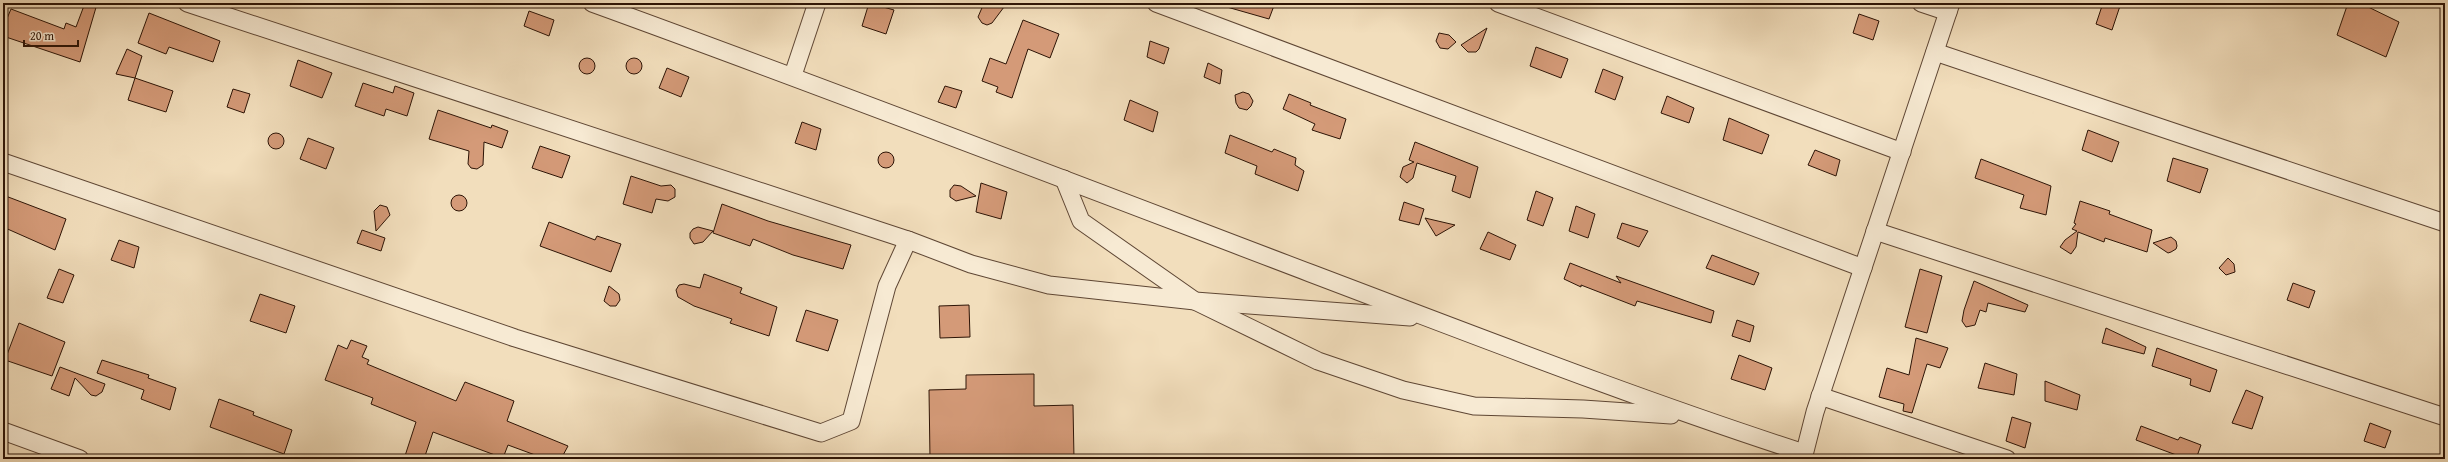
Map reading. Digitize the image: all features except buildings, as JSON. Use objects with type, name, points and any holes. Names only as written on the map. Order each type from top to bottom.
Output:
[{"type":"street","points":[[187,3],[908,240],[971,264],[1049,284],[1195,301],[1429,318]]},
{"type":"street","points":[[592,3],[793,76],[1692,417],[1804,456],[1820,396],[1950,8],[1921,3]]},
{"type":"street","points":[[793,76],[818,3]]},
{"type":"street","points":[[1156,3],[1863,268]]},
{"type":"street","points":[[1498,3],[1902,152]]},
{"type":"street","points":[[1935,52],[2445,223]]},
{"type":"street","points":[[3,162],[515,338],[821,433],[851,421],[887,286],[908,240]]},
{"type":"street","points":[[1064,179],[1081,221],[1195,301],[1318,361],[1403,390],[1474,406],[1583,409],[1692,417]]},
{"type":"street","points":[[1875,232],[2445,417]]},
{"type":"street","points":[[1820,396],[2007,459]]},
{"type":"street","points":[[3,431],[80,459]]}]
